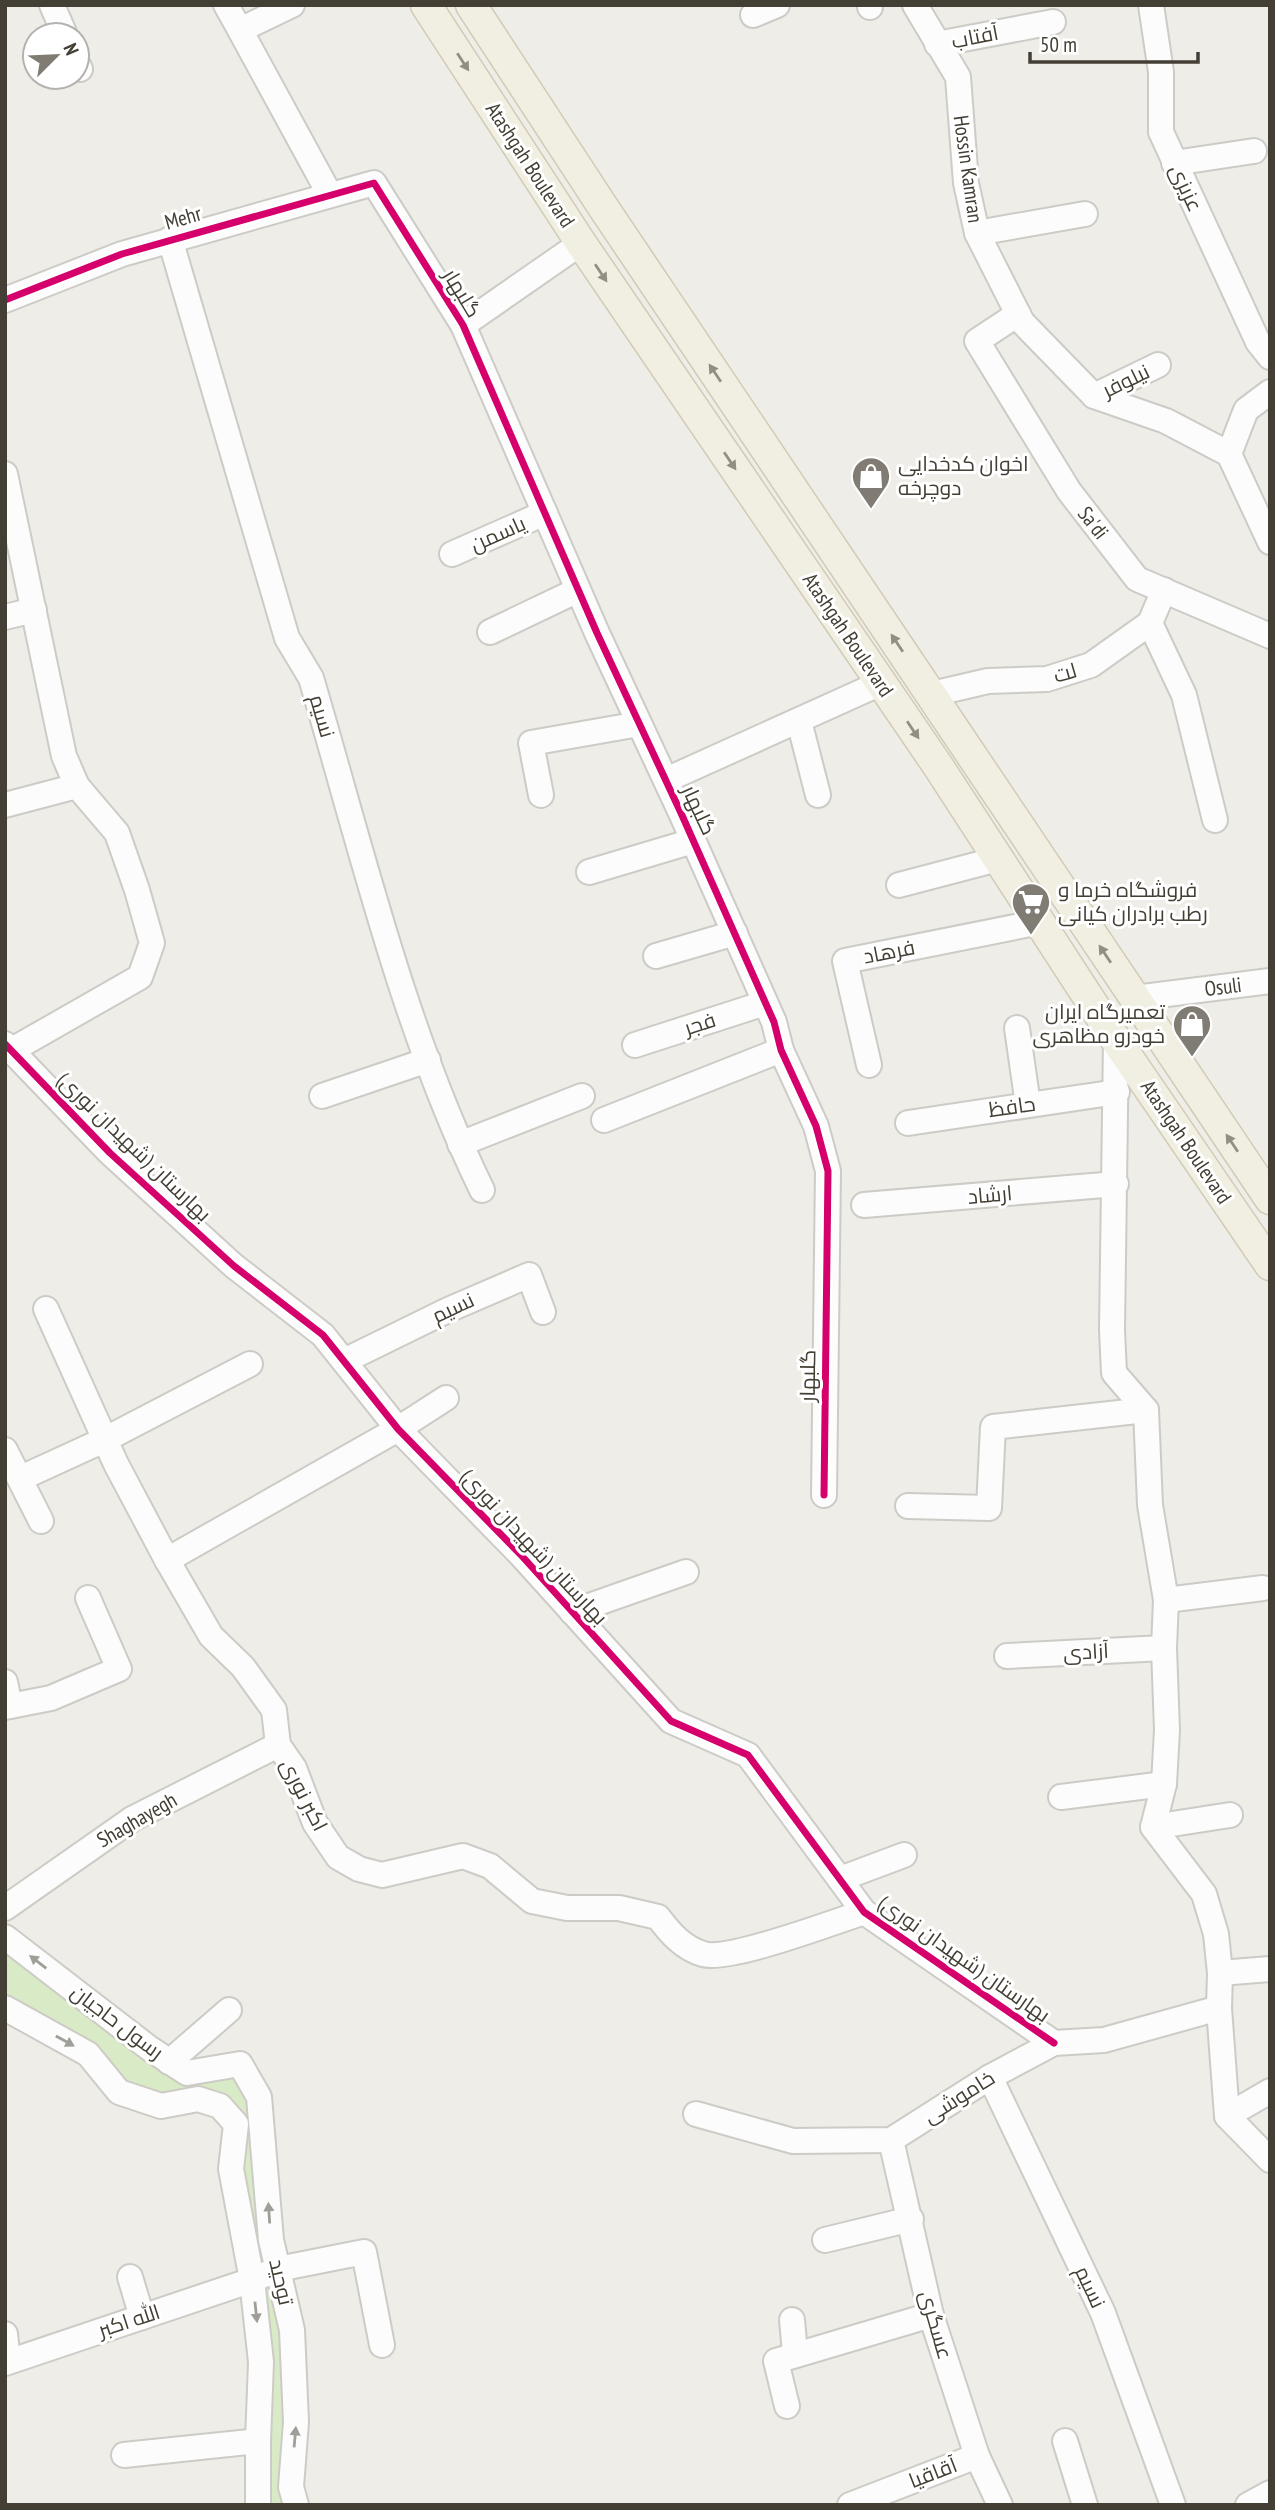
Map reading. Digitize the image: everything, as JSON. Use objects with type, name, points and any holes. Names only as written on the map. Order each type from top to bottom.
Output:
[{"type":"main road","name":"Atashgah Boulevard","points":[[471,5],[612,221],[1270,1199]]},
{"type":"main road","name":"Atashgah Boulevard","points":[[427,6],[581,243],[881,684],[1116,1040],[1270,1265]]},
{"type":"street","points":[[226,5],[331,195]]},
{"type":"street","points":[[240,30],[292,5]]},
{"type":"street","points":[[753,15],[777,5]]},
{"type":"street","name":"Hossin Kamran","points":[[915,5],[958,77],[965,183],[977,233],[1022,322],[1094,397],[1166,421],[1229,454]]},
{"type":"street","name":"عزیزی","points":[[1151,5],[1161,72],[1161,132],[1258,342],[1270,357]]},
{"type":"street","name":"آفتاب","points":[[937,44],[1053,22]]},
{"type":"street","points":[[1174,163],[1254,151]]},
{"type":"street","name":"Mehr","points":[[5,300],[122,254],[374,183]]},
{"type":"street","name":"گلبهار","points":[[374,183],[463,325],[578,590],[774,1022],[781,1050],[816,1126],[828,1171],[824,1495]]},
{"type":"street","points":[[977,233],[1085,215]]},
{"type":"street","name":"نسیم","points":[[170,239],[287,638],[311,678],[406,1001],[460,1144],[482,1190]]},
{"type":"street","points":[[463,325],[581,243]]},
{"type":"street","name":"Sa'di","points":[[1018,314],[977,341],[1069,491],[1137,579],[1270,636]]},
{"type":"street","name":"نیلوفر","points":[[1094,397],[1158,365]]},
{"type":"street","points":[[1270,391],[1246,410],[1229,454],[1270,542]]},
{"type":"street","points":[[5,474],[64,756],[77,786],[117,833],[152,943],[140,977],[8,1047]]},
{"type":"street","name":"یاسمن","points":[[452,554],[545,513]]},
{"type":"street","points":[[490,632],[578,590]]},
{"type":"street","points":[[1164,590],[1150,623],[1184,695],[1215,820]]},
{"type":"street","points":[[5,617],[34,610]]},
{"type":"street","name":"لت","points":[[932,694],[988,681],[1047,679],[1091,665],[1150,623]]},
{"type":"street","points":[[666,780],[881,684]]},
{"type":"street","points":[[799,721],[818,795]]},
{"type":"street","points":[[541,795],[531,743],[639,724]]},
{"type":"street","points":[[5,805],[77,786]]},
{"type":"street","points":[[589,872],[694,841]]},
{"type":"street","points":[[899,886],[998,859]]},
{"type":"street","name":"فرهاد","points":[[869,1065],[845,961],[1040,922]]},
{"type":"street","points":[[656,956],[734,933]]},
{"type":"street","name":"Osuli","points":[[1135,998],[1270,981]]},
{"type":"street","name":"فجر","points":[[635,1045],[765,1003]]},
{"type":"street","points":[[1017,1028],[1028,1105]]},
{"type":"street","points":[[1116,1040],[1112,1330],[1114,1373],[1146,1410],[1150,1504],[1166,1600],[1164,1648],[1167,1730],[1164,1784],[1153,1827]]},
{"type":"street","name":"بهارستان (شهیدان نوری)","points":[[8,1047],[110,1153],[234,1266],[323,1335],[398,1429],[521,1555],[671,1721],[748,1755],[864,1912],[1054,2043]]},
{"type":"street","points":[[604,1120],[781,1050]]},
{"type":"street","points":[[322,1096],[428,1060]]},
{"type":"street","name":"حافظ","points":[[908,1123],[1116,1092]]},
{"type":"street","points":[[460,1144],[582,1096]]},
{"type":"street","name":"ارشاد","points":[[864,1205],[1115,1184]]},
{"type":"street","name":"نسیم","points":[[344,1361],[447,1310],[528,1275],[543,1312]]},
{"type":"street","name":"اکبر نوری","points":[[46,1308],[104,1440],[167,1560],[211,1636],[243,1667],[274,1710],[278,1745],[294,1768],[315,1823],[338,1857],[359,1869],[382,1875],[463,1856],[490,1866],[531,1901],[567,1908],[619,1908],[658,1917],[673,1937],[704,1955],[735,1952],[864,1912]]},
{"type":"street","points":[[20,1478],[104,1440],[250,1364]]},
{"type":"street","points":[[167,1560],[398,1429],[446,1398]]},
{"type":"street","points":[[908,1506],[989,1508],[993,1427],[1146,1410]]},
{"type":"street","points":[[5,1450],[41,1521]]},
{"type":"street","points":[[572,1612],[686,1572]]},
{"type":"street","points":[[1166,1600],[1263,1588]]},
{"type":"street","points":[[7,1698],[51,1698],[119,1669],[89,1598]]},
{"type":"street","name":"آزادی","points":[[1007,1656],[1164,1648]]},
{"type":"street","name":"Shaghayegh","points":[[5,1908],[132,1819],[278,1745]]},
{"type":"street","points":[[1061,1797],[1164,1784]]},
{"type":"street","points":[[1153,1827],[1230,1815]]},
{"type":"street","points":[[1153,1827],[1204,1894],[1216,1934],[1227,2116],[1270,2160]]},
{"type":"street","points":[[840,1878],[904,1855]]},
{"type":"street","name":"رسول حاجیان","points":[[5,1937],[149,2048],[187,2073],[240,2064]]},
{"type":"street","points":[[1220,1973],[1270,1969]]},
{"type":"street","name":"رسول حاجیان","points":[[5,2008],[88,2054],[119,2092],[161,2106],[198,2099],[220,2106]]},
{"type":"street","name":"خاموشی","points":[[891,2140],[990,2077],[1054,2043],[1104,2040],[1219,2008]]},
{"type":"street","points":[[169,2062],[229,2010]]},
{"type":"street","name":"توحید","points":[[240,2064],[259,2097],[271,2240],[292,2330],[296,2422],[291,2487],[296,2505]]},
{"type":"street","name":"نسیم","points":[[990,2077],[1103,2313],[1173,2505]]},
{"type":"street","points":[[1227,2116],[1270,2091]]},
{"type":"street","name":"توحید","points":[[220,2106],[236,2124],[231,2169],[253,2280],[261,2362],[258,2505]]},
{"type":"street","points":[[696,2114],[793,2141],[891,2140]]},
{"type":"street","name":"عسگری","points":[[891,2140],[911,2219],[930,2315],[977,2456],[1000,2505]]},
{"type":"street","points":[[825,2239],[911,2219]]},
{"type":"street","name":"الله اکبر","points":[[7,2362],[253,2280],[278,2269],[364,2252],[382,2345]]},
{"type":"street","points":[[130,2277],[142,2316]]},
{"type":"street","points":[[787,2406],[776,2361],[930,2315]]},
{"type":"street","points":[[792,2320],[796,2353]]},
{"type":"street","points":[[5,2333],[7,2362]]},
{"type":"street","points":[[259,2403],[295,2399]]},
{"type":"street","points":[[124,2455],[258,2441]]},
{"type":"street","points":[[1065,2441],[1085,2505]]},
{"type":"street","name":"آقاقیا","points":[[850,2505],[977,2456]]},
{"type":"street","points":[[1248,2505],[1270,2493]]},
{"type":"green space","points":[[5,1943],[163,2062],[240,2072],[252,2099],[287,2317],[294,2505],[262,2505],[235,2168],[239,2125],[213,2097],[161,2103],[120,2088],[5,2003]]},
{"type":"cycle path","points":[[5,300],[122,254],[374,183],[463,325],[597,633],[774,1022],[781,1050],[816,1126],[828,1171],[824,1495]]},
{"type":"cycle path","points":[[5,1044],[110,1153],[234,1266],[323,1335],[398,1429],[521,1555],[671,1721],[748,1755],[864,1912],[1054,2043]]},
{"type":"place","name":"اخوان کدخدایی دوچرخه","points":[[871,510]]},
{"type":"place","name":"فروشگاه خرما و رطب برادران کیانی","points":[[1031,936]]},
{"type":"place","name":"تعمیرگاه ایران خودرو مظاهری","points":[[1192,1058]]}]
